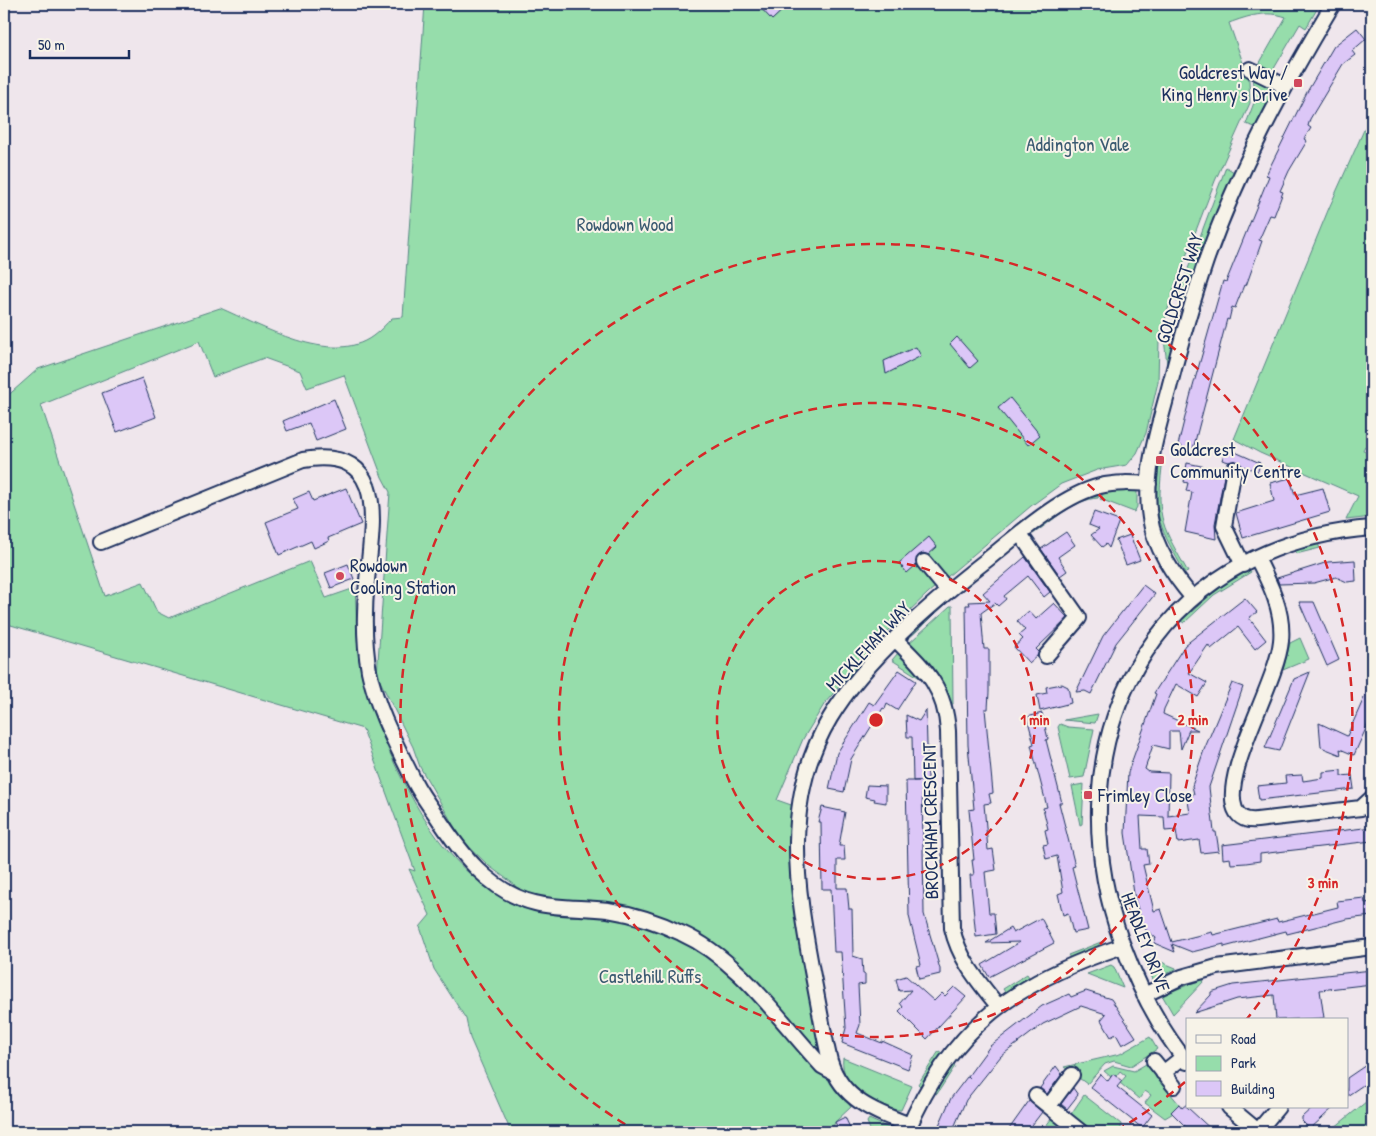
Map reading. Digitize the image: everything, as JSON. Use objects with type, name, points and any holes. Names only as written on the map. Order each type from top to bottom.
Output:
[{"type":"street","name":"GOLDCREST WAY","points":[[1192,597],[1174,571],[1153,532],[1149,516],[1149,484],[1152,455],[1166,397],[1206,260],[1248,160],[1285,86],[1333,4]]},
{"type":"street","points":[[1250,69],[1285,86]]},
{"type":"street","points":[[101,542],[303,460],[332,457],[351,464],[366,484],[373,515],[367,580],[366,634],[369,670],[376,694],[415,784],[461,853],[509,894],[535,903],[609,910],[640,917],[682,933],[712,950],[740,973],[822,1066],[833,1072]]},
{"type":"street","points":[[1234,469],[1224,526],[1242,565]]},
{"type":"street","name":"MICKLEHAM WAY","points":[[908,1129],[858,1102],[843,1088],[833,1072],[799,901],[796,853],[800,804],[812,756],[828,720],[852,687],[896,640],[948,591],[1064,502],[1091,489],[1120,483],[1149,484]]},
{"type":"street","name":"HEADLEY DRIVE","points":[[1185,1060],[1161,1026],[1144,995],[1123,946],[1108,898],[1100,854],[1099,797],[1103,756],[1114,719],[1139,664],[1155,640],[1192,597],[1242,565],[1257,558],[1313,538],[1372,528]]},
{"type":"street","points":[[1020,534],[1079,618],[1077,623],[1046,656]]},
{"type":"street","points":[[1257,558],[1279,609],[1281,639],[1275,667],[1240,760],[1234,795],[1235,810],[1243,818],[1257,820],[1358,808],[1367,804],[1372,798]]},
{"type":"street","points":[[924,562],[948,591]]},
{"type":"street","name":"BROCKHAM CRESCENT","points":[[896,640],[928,672],[944,704],[948,736],[952,928],[956,943],[966,965],[998,1006]]},
{"type":"street","points":[[908,1129],[926,1090],[941,1068],[962,1040],[998,1006],[1049,974],[1123,946]]},
{"type":"street","points":[[1144,995],[1175,980],[1217,967],[1372,947]]},
{"type":"street","points":[[1163,1073],[1185,1060]]},
{"type":"street","points":[[1154,1061],[1174,1086]]},
{"type":"street","points":[[1049,1106],[1072,1075]]},
{"type":"street","points":[[1036,1096],[1081,1132]]},
{"type":"street","points":[[1229,1108],[1258,1132],[1277,1108]]},
{"type":"green space","points":[[425,4],[762,4],[760,6],[772,20],[789,4],[1320,4],[1306,28],[1300,24],[1272,72],[1258,66],[1286,17],[1264,14],[1250,16],[1229,23],[1249,80],[1250,103],[1215,181],[1175,285],[1159,340],[1158,382],[1146,433],[1137,453],[1127,465],[1097,470],[1061,484],[1031,506],[928,593],[884,635],[825,703],[803,739],[777,800],[794,806],[825,1074],[851,1107],[835,1122],[831,1132],[511,1132],[470,1038],[466,1019],[434,969],[420,927],[430,915],[409,869],[415,871],[363,729],[4,623],[4,399],[38,369],[220,308],[275,333],[296,340],[337,347],[356,344],[373,336],[392,318],[403,317]],"holes":[[[199,341],[213,377],[264,358],[300,371],[307,388],[344,375],[382,477],[390,492],[377,675],[413,747],[420,767],[462,840],[489,866],[515,885],[508,901],[464,869],[445,848],[414,802],[401,777],[379,727],[361,672],[355,588],[326,598],[310,561],[169,618],[157,612],[143,582],[105,596],[41,405]]]},
{"type":"green space","points":[[1252,77],[1275,88],[1255,127],[1246,124],[1255,100]]},
{"type":"green space","points":[[1372,112],[1372,450],[1365,446],[1363,450],[1372,455],[1372,517],[1346,520],[1358,496],[1260,453],[1234,439],[1329,208]]},
{"type":"green space","points":[[1226,167],[1234,172],[1209,231],[1185,301],[1176,301]]},
{"type":"green space","points":[[1164,339],[1172,344],[1167,364]]},
{"type":"green space","points":[[1159,466],[1162,467],[1160,499],[1163,522],[1188,572],[1185,573],[1160,523],[1157,499]]},
{"type":"green space","points":[[1106,489],[1137,490],[1137,507],[1134,512],[1100,499]]},
{"type":"green space","points":[[1101,491],[1098,498],[1081,502],[1033,534],[1031,531],[1066,507]]},
{"type":"green space","points":[[1318,544],[1320,548],[1296,554],[1295,550]]},
{"type":"green space","points":[[1250,570],[1251,572],[1214,595],[1184,623],[1181,621],[1222,585]]},
{"type":"green space","points":[[947,599],[949,601],[906,641],[906,638]]},
{"type":"green space","points":[[952,606],[953,704],[950,705],[908,644]]},
{"type":"green space","points":[[1300,638],[1309,659],[1283,670],[1290,643]]},
{"type":"green space","points":[[898,653],[901,654],[929,684],[892,660]]},
{"type":"green space","points":[[1098,714],[1095,723],[1064,720]]},
{"type":"green space","points":[[1060,724],[1068,727],[1094,729],[1084,777],[1070,779],[1058,727]]},
{"type":"green space","points":[[1084,784],[1082,824],[1080,825],[1072,786]]},
{"type":"green space","points":[[1101,942],[1097,947],[1070,958],[1068,955]]},
{"type":"green space","points":[[1144,955],[1176,968],[1176,969],[1153,980]]},
{"type":"green space","points":[[1111,965],[1114,967],[1123,988],[1087,974]]},
{"type":"green space","points":[[1027,974],[1029,977],[1005,992],[1003,989]]},
{"type":"green space","points":[[1203,979],[1204,981],[1173,1014],[1162,995]]},
{"type":"green space","points":[[1150,1037],[1157,1049],[1131,1066],[1114,1061],[1105,1064],[1087,1084],[1064,1067],[1120,1054]]},
{"type":"green space","points":[[939,1051],[942,1053],[920,1086],[918,1084]]},
{"type":"green space","points":[[843,1058],[912,1086],[901,1110],[880,1106],[870,1101],[853,1087],[843,1068]]},
{"type":"green space","points":[[952,1064],[955,1066],[937,1094],[934,1092]]},
{"type":"green space","points":[[1146,1064],[1179,1104],[1173,1110],[1175,1112],[1165,1118],[1145,1103],[1151,1095],[1145,1091],[1139,1099],[1120,1083],[1126,1076],[1120,1071],[1116,1076],[1113,1074],[1111,1077],[1104,1071],[1113,1066],[1134,1071]]},
{"type":"green space","points":[[1084,1095],[1121,1124],[1121,1132],[1089,1132],[1071,1114]]},
{"type":"green space","points":[[1372,1097],[1372,1132],[1329,1132]]},
{"type":"green space","points":[[1052,1118],[1074,1132],[1041,1132]]},
{"type":"green space","points":[[869,1119],[893,1130],[892,1132],[871,1132],[867,1122]]},
{"type":"building","points":[[757,4],[789,4],[772,20]]},
{"type":"building","points":[[1357,28],[1366,39],[1352,51],[1355,55],[1343,64],[1310,119],[1308,126],[1311,128],[1304,139],[1307,141],[1289,171],[1280,191],[1283,192],[1274,216],[1270,215],[1259,240],[1262,241],[1246,286],[1244,285],[1235,308],[1232,307],[1229,320],[1227,319],[1192,453],[1180,451],[1182,446],[1178,445],[1190,397],[1223,281],[1226,282],[1269,176],[1266,175],[1307,92],[1334,46]]},
{"type":"building","points":[[957,337],[978,361],[970,368],[950,344]]},
{"type":"building","points":[[916,347],[921,356],[886,374],[884,361]]},
{"type":"building","points":[[142,378],[156,417],[117,432],[102,393]]},
{"type":"building","points":[[1010,398],[1040,435],[1028,445],[998,408]]},
{"type":"building","points":[[334,399],[346,429],[316,441],[309,423],[287,431],[283,421]]},
{"type":"building","points":[[1226,448],[1260,463],[1258,471],[1242,466],[1236,461],[1222,460]]},
{"type":"building","points":[[1187,463],[1225,471],[1215,524],[1216,539],[1185,532],[1192,492],[1186,491],[1188,483],[1184,482]]},
{"type":"building","points":[[1290,478],[1295,495],[1323,488],[1330,512],[1243,538],[1236,513],[1274,501],[1270,483]]},
{"type":"building","points":[[346,488],[361,524],[328,538],[329,541],[314,548],[311,541],[279,555],[266,522],[298,509],[293,499],[309,492],[313,501]]},
{"type":"building","points":[[1094,512],[1119,521],[1109,548],[1106,544],[1102,547],[1091,535],[1099,529],[1089,525]]},
{"type":"building","points":[[1066,532],[1075,545],[1058,557],[1067,571],[1060,576],[1041,549]]},
{"type":"building","points":[[1130,535],[1140,560],[1126,565],[1116,540]]},
{"type":"building","points":[[929,537],[937,547],[928,555],[923,553],[918,556],[916,565],[907,573],[899,563]]},
{"type":"building","points":[[1025,557],[1050,592],[1044,597],[1028,576],[1004,596],[1006,599],[998,606],[995,603],[981,613],[984,649],[989,649],[988,709],[985,709],[993,793],[989,794],[991,803],[984,804],[988,850],[993,849],[996,870],[985,872],[989,913],[994,913],[996,934],[976,937],[970,875],[974,875],[972,860],[974,860],[969,810],[974,809],[968,745],[966,605],[970,605],[969,602],[990,601],[983,593]]},
{"type":"building","points":[[1355,560],[1356,581],[1347,582],[1336,577],[1314,583],[1279,584],[1277,578],[1328,562]]},
{"type":"building","name":"Rowdown Cooling Station","points":[[348,564],[354,579],[331,588],[325,573]]},
{"type":"building","points":[[1143,585],[1155,594],[1116,643],[1091,694],[1085,691],[1076,692],[1103,636]]},
{"type":"building","points":[[1245,598],[1257,612],[1249,618],[1266,640],[1255,649],[1238,627],[1211,649],[1208,645],[1189,673],[1207,683],[1198,697],[1176,684],[1163,714],[1198,730],[1189,730],[1181,749],[1179,731],[1169,731],[1169,749],[1153,745],[1145,769],[1149,772],[1169,773],[1168,816],[1190,813],[1187,795],[1194,794],[1192,786],[1204,750],[1232,683],[1243,687],[1209,787],[1214,832],[1216,832],[1219,851],[1201,853],[1199,840],[1178,843],[1176,830],[1165,831],[1164,817],[1140,816],[1142,849],[1147,849],[1149,864],[1143,865],[1154,911],[1161,909],[1172,942],[1212,932],[1213,935],[1277,919],[1278,922],[1338,907],[1337,901],[1364,898],[1365,903],[1372,902],[1372,916],[1347,919],[1287,934],[1286,931],[1224,947],[1224,944],[1192,952],[1172,944],[1175,952],[1154,943],[1156,938],[1144,928],[1135,900],[1125,833],[1128,772],[1156,694],[1154,693],[1185,645]]},
{"type":"building","points":[[1299,602],[1314,602],[1339,660],[1327,666]]},
{"type":"building","points":[[1054,603],[1068,618],[1036,649],[1039,652],[1037,656],[1029,663],[1014,647],[1023,639],[1019,635],[1025,630],[1017,621],[1029,611],[1036,619]]},
{"type":"building","points":[[899,670],[916,681],[897,710],[887,704],[885,709],[883,708],[851,759],[844,792],[829,789],[837,753],[869,702],[874,705]]},
{"type":"building","points":[[1310,672],[1279,751],[1265,748],[1294,679]]},
{"type":"building","points":[[1372,680],[1372,715],[1354,755],[1340,749],[1341,755],[1321,747],[1319,723],[1347,736]]},
{"type":"building","points":[[1062,684],[1068,687],[1071,703],[1040,711],[1037,695],[1047,693],[1046,687]]},
{"type":"building","points":[[926,710],[928,780],[913,781],[912,737],[907,737],[906,715],[919,721]]},
{"type":"building","points":[[1042,713],[1048,739],[1046,740],[1062,803],[1059,803],[1075,866],[1072,867],[1088,930],[1073,933],[1068,913],[1063,915],[1058,894],[1063,892],[1057,856],[1046,859],[1043,845],[1048,844],[1045,830],[1048,829],[1043,808],[1047,807],[1031,745],[1034,744],[1027,717]]},
{"type":"building","points":[[1341,770],[1341,776],[1352,775],[1354,789],[1259,800],[1257,786],[1286,783],[1285,776],[1302,775],[1303,781],[1323,778],[1323,772]]},
{"type":"building","points":[[906,781],[922,781],[924,914],[940,969],[940,974],[919,979],[916,966],[921,965],[909,916]]},
{"type":"building","points":[[867,785],[886,786],[886,803],[865,797]]},
{"type":"building","points":[[822,807],[845,812],[839,846],[844,846],[845,860],[837,860],[837,888],[847,888],[849,909],[852,909],[853,956],[862,959],[863,974],[865,974],[865,984],[858,985],[860,1025],[857,1033],[882,1043],[882,1041],[913,1055],[908,1069],[842,1043],[846,1028],[841,952],[834,952],[831,889],[822,889],[821,822],[818,822]]},
{"type":"building","points":[[1372,827],[1372,841],[1260,854],[1260,861],[1246,863],[1231,864],[1230,858],[1223,859],[1222,845]]},
{"type":"building","points":[[1041,918],[1054,943],[989,977],[982,965],[1020,942],[986,943],[1010,928],[1013,933]]},
{"type":"building","points":[[1372,970],[1372,984],[1320,990],[1324,1018],[1276,1018],[1274,995],[1237,999],[1194,1013],[1211,995],[1211,992],[1233,985]]},
{"type":"building","points":[[906,976],[934,1001],[942,993],[945,996],[954,987],[966,997],[927,1039],[899,1011],[903,1007],[900,1003],[911,990],[899,991],[896,979]]},
{"type":"building","points":[[1086,991],[1111,999],[1136,1037],[1122,1045],[1116,1034],[1111,1037],[1101,1020],[1106,1014],[1081,1006],[1043,1024],[1001,1056],[966,1100],[952,1132],[936,1132],[951,1098],[967,1077],[970,1078],[968,1076],[990,1046],[1042,1006],[1069,994],[1071,997]]},
{"type":"building","points":[[1372,1061],[1372,1079],[1348,1095],[1348,1077]]},
{"type":"building","points":[[1056,1066],[1062,1074],[1047,1094],[1040,1088]]},
{"type":"building","points":[[1100,1074],[1108,1081],[1113,1074],[1122,1081],[1117,1087],[1152,1115],[1142,1128],[1090,1087]]},
{"type":"building","points":[[1073,1088],[1078,1095],[1067,1109],[1061,1104]]},
{"type":"building","points":[[1029,1101],[1042,1112],[1027,1132],[1007,1132]]},
{"type":"building","points":[[1179,1104],[1182,1108],[1186,1105],[1186,1108],[1214,1132],[1191,1132],[1171,1112]]},
{"type":"building","points":[[1312,1108],[1333,1108],[1310,1129],[1302,1121],[1302,1117]]},
{"type":"building","points":[[845,1117],[852,1132],[840,1132],[835,1122]]},
{"type":"place","name":"Goldcrest Way / King Henry's Drive","points":[[1298,83]]},
{"type":"place","name":"Goldcrest Community Centre","points":[[1160,460]]},
{"type":"place","name":"Rowdown Cooling Station","points":[[340,576]]},
{"type":"place","name":"Frimley Close","points":[[1088,795]]},
{"type":"park label","name":"Addington Vale","points":[[1078,144]]},
{"type":"park label","name":"Rowdown Wood","points":[[625,224]]},
{"type":"park label","name":"Castlehill Ruffs","points":[[650,976]]}]
